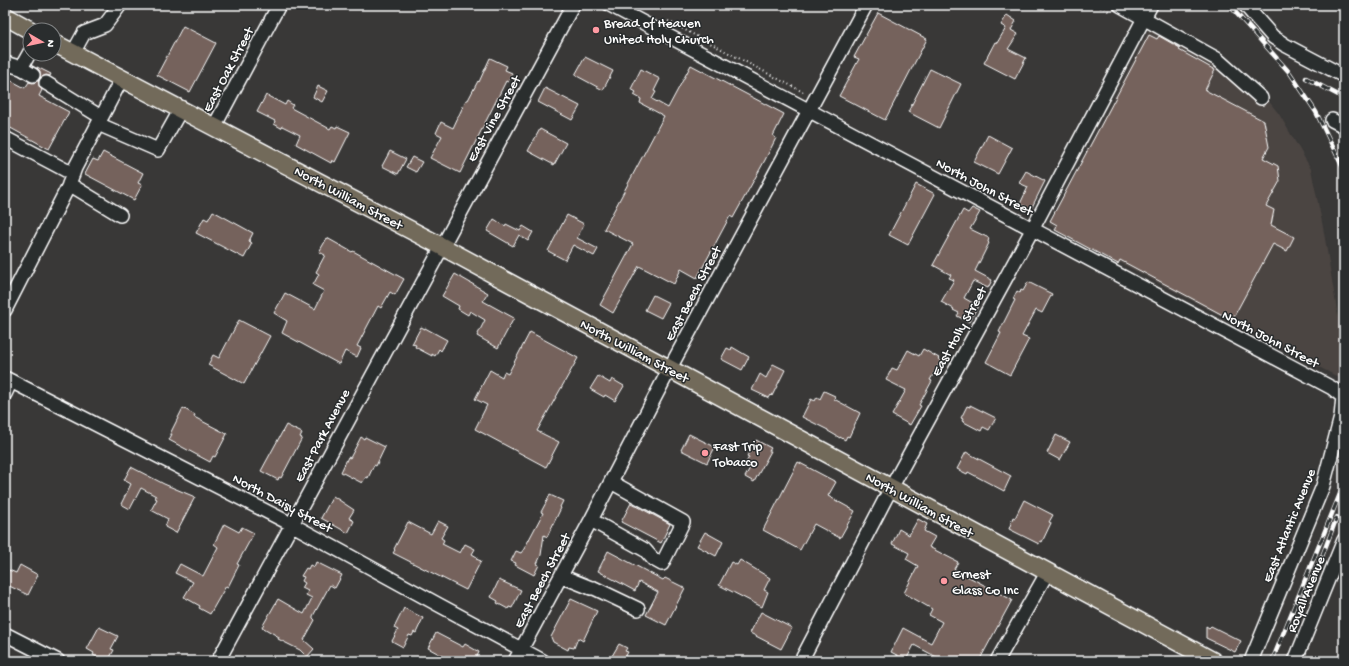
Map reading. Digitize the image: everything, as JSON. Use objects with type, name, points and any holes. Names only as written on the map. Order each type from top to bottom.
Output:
[{"type":"main road","points":[[5,16],[22,26]]},
{"type":"main road","name":"North William Street","points":[[62,47],[442,246],[1213,661]]},
{"type":"street","points":[[73,53],[84,33],[105,25],[120,5]]},
{"type":"street","name":"East Oak Street","points":[[214,126],[279,5]]},
{"type":"street","name":"East Vine Street","points":[[442,246],[573,5]]},
{"type":"street","name":"North John Street","points":[[610,5],[1332,388],[1343,397]]},
{"type":"street","name":"East Beech Street","points":[[518,655],[591,520],[670,368],[866,5]]},
{"type":"street","points":[[1120,5],[1217,59],[1261,98]]},
{"type":"street","name":"East Holly Street","points":[[801,661],[891,488],[1032,230],[1151,5]]},
{"type":"street","points":[[1245,5],[1273,37],[1285,45],[1344,76]]},
{"type":"street","points":[[21,68],[24,62]]},
{"type":"street","points":[[5,63],[21,68],[32,75]]},
{"type":"street","points":[[5,310],[122,78]]},
{"type":"street","points":[[46,83],[100,121],[158,150],[181,109]]},
{"type":"street","points":[[1332,120],[1344,126]]},
{"type":"street","points":[[5,138],[71,179],[120,215]]},
{"type":"street","name":"East Park Avenue","points":[[218,661],[442,246]]},
{"type":"street","points":[[5,394],[8,380]]},
{"type":"street","name":"North Daisy Street","points":[[8,380],[291,524],[518,655],[544,661]]},
{"type":"street","name":"East Atlantic Avenue","points":[[1251,661],[1323,486],[1341,417],[1343,397]]},
{"type":"street","points":[[591,520],[645,550],[653,559],[662,564],[683,522],[611,482]]},
{"type":"street","name":"Royall Avenue","points":[[1295,661],[1344,540]]},
{"type":"street","points":[[997,661],[1047,572]]},
{"type":"street","points":[[561,576],[594,588],[638,609]]},
{"type":"street","points":[[5,634],[58,661]]},
{"type":"path","points":[[666,20],[805,94]]},
{"type":"shaded area","points":[[1151,26],[1250,78],[1279,114],[1311,169],[1323,227],[1344,352],[1344,365],[1340,378],[1048,225]]},
{"type":"building","points":[[878,13],[927,39],[885,120],[839,96],[859,59],[854,57]]},
{"type":"building","points":[[1007,15],[1016,21],[1011,30],[1018,34],[1008,49],[1026,58],[1015,79],[984,63],[995,42],[997,43],[1006,28],[1001,25]]},
{"type":"building","points":[[183,26],[216,43],[190,92],[157,75]]},
{"type":"building","points":[[1149,35],[1157,39],[1159,36],[1180,48],[1179,50],[1215,70],[1205,90],[1264,121],[1269,147],[1263,158],[1278,166],[1280,181],[1266,206],[1274,210],[1271,225],[1294,237],[1287,251],[1273,244],[1232,320],[1120,260],[1118,264],[1055,230],[1057,225],[1050,221]]},
{"type":"building","points":[[585,57],[613,71],[603,90],[575,75]]},
{"type":"building","points":[[490,58],[507,66],[505,70],[512,73],[508,82],[506,81],[460,173],[430,158],[442,136],[436,133],[441,122],[453,128],[466,100],[468,100],[478,81],[479,82]]},
{"type":"building","points":[[691,65],[784,114],[773,136],[776,138],[765,160],[733,218],[730,216],[697,278],[681,269],[674,284],[639,266],[613,313],[600,305],[633,244],[604,229],[664,116],[640,103],[641,99],[634,95],[636,92],[631,89],[641,69],[660,79],[652,99],[668,108]]},
{"type":"building","points":[[37,67],[51,74],[50,76],[46,75],[40,78],[40,71]]},
{"type":"building","points":[[930,69],[961,84],[939,128],[908,112]]},
{"type":"building","points":[[10,80],[25,88],[29,82],[33,83],[39,80],[39,86],[42,90],[39,96],[69,112],[49,149],[5,125],[5,90]]},
{"type":"building","points":[[318,86],[328,91],[322,102],[313,97]]},
{"type":"building","points":[[545,88],[580,106],[572,120],[538,102]]},
{"type":"building","points":[[266,95],[285,105],[287,101],[293,105],[291,108],[330,129],[332,126],[336,128],[337,126],[350,132],[335,162],[332,160],[331,163],[296,144],[300,135],[282,126],[281,128],[274,124],[275,121],[257,112]]},
{"type":"building","points":[[540,129],[566,143],[554,165],[528,151]]},
{"type":"building","points":[[988,135],[1012,148],[998,174],[974,162]]},
{"type":"building","points":[[390,151],[406,159],[398,174],[382,166]]},
{"type":"building","points":[[103,152],[143,173],[138,183],[142,185],[134,200],[85,174],[93,159],[98,161]]},
{"type":"building","points":[[412,157],[422,162],[416,172],[406,167]]},
{"type":"building","points":[[1026,171],[1045,181],[1031,209],[1020,204],[1028,187],[1019,183]]},
{"type":"building","points":[[916,184],[935,194],[908,245],[889,235]]},
{"type":"building","points":[[972,208],[980,212],[970,229],[989,238],[989,243],[975,271],[992,280],[988,288],[973,281],[964,298],[978,306],[969,322],[957,316],[959,313],[941,302],[954,280],[949,278],[951,275],[933,265],[963,210],[968,213]]},
{"type":"building","points":[[213,211],[253,233],[249,241],[252,243],[244,258],[196,233],[204,218],[208,220]]},
{"type":"building","points":[[567,215],[584,224],[577,238],[598,249],[594,256],[573,245],[565,260],[548,251]]},
{"type":"building","points":[[494,219],[505,226],[506,224],[520,231],[523,226],[533,232],[528,241],[519,235],[513,246],[487,231]]},
{"type":"building","points":[[327,238],[404,279],[395,295],[390,292],[381,308],[378,306],[357,346],[361,348],[357,357],[345,351],[339,364],[282,333],[287,321],[274,313],[285,293],[315,309],[324,291],[313,285],[319,274],[316,272],[325,255],[319,252]]},
{"type":"building","points":[[455,274],[488,293],[483,301],[514,318],[498,348],[477,336],[485,320],[470,311],[468,315],[458,309],[459,306],[442,296]]},
{"type":"building","points":[[1028,282],[1052,294],[1042,313],[1036,310],[1022,336],[1029,339],[1010,375],[986,362],[1001,333],[999,332],[1015,300],[1013,299],[1017,291],[1020,293],[1021,290],[1023,291]]},
{"type":"building","points":[[653,295],[669,303],[661,318],[645,310]]},
{"type":"building","points":[[239,320],[270,336],[244,384],[208,365],[213,355],[219,358]]},
{"type":"building","points":[[421,327],[447,340],[441,351],[439,349],[435,356],[432,354],[432,356],[415,347],[416,345],[412,344]]},
{"type":"building","points":[[530,332],[578,358],[537,431],[559,442],[546,467],[475,429],[487,405],[475,399],[490,370],[502,377],[504,372],[508,374]]},
{"type":"building","points":[[732,347],[749,357],[742,370],[721,359],[727,348],[731,350]]},
{"type":"building","points":[[923,349],[939,358],[938,359],[941,361],[930,380],[932,381],[919,405],[921,406],[910,425],[892,415],[906,390],[886,380],[892,368],[897,370],[908,350],[919,356]]},
{"type":"building","points":[[773,364],[785,370],[772,396],[771,395],[769,398],[752,390],[760,374],[766,378]]},
{"type":"building","points":[[598,376],[610,383],[612,379],[624,386],[615,401],[590,389]]},
{"type":"building","points":[[824,391],[835,396],[834,399],[860,413],[849,437],[847,436],[845,440],[802,417],[811,399],[815,401],[817,397],[820,399]]},
{"type":"building","points":[[970,405],[996,418],[989,430],[983,427],[981,431],[962,421],[963,419],[961,418],[967,406],[970,407]]},
{"type":"building","points":[[183,408],[195,415],[194,417],[227,434],[215,457],[213,456],[210,462],[169,440],[172,434],[170,434]]},
{"type":"building","points":[[286,425],[302,433],[300,437],[302,438],[281,478],[279,477],[278,480],[261,471]]},
{"type":"building","points":[[689,434],[715,447],[707,463],[681,450]]},
{"type":"building","points":[[1056,435],[1070,442],[1060,460],[1047,453]]},
{"type":"building","points":[[361,437],[364,439],[365,437],[385,447],[376,466],[374,465],[368,478],[366,477],[362,483],[341,472],[348,457],[350,458]]},
{"type":"building","points":[[756,440],[771,448],[769,451],[771,451],[754,482],[745,477],[751,466],[746,463],[749,457],[747,456]]},
{"type":"building","points":[[966,452],[1011,476],[1004,491],[968,472],[967,474],[957,469]]},
{"type":"building","points":[[798,462],[836,482],[828,496],[855,511],[840,538],[814,524],[800,550],[763,530]]},
{"type":"building","points":[[131,467],[164,484],[195,497],[176,533],[165,527],[168,519],[151,510],[157,499],[155,498],[156,496],[141,488],[130,509],[121,504],[131,484],[124,480]]},
{"type":"building","points":[[550,495],[563,501],[547,537],[544,535],[541,555],[537,564],[539,565],[534,575],[515,565],[516,563],[511,561],[516,551],[521,553],[524,549],[543,513],[541,512]]},
{"type":"building","points":[[333,496],[354,510],[349,518],[354,521],[348,533],[321,518]]},
{"type":"building","points":[[1024,500],[1053,515],[1042,542],[1040,541],[1039,544],[1009,529],[1013,517],[1015,518]]},
{"type":"building","points":[[631,503],[670,524],[661,543],[621,522]]},
{"type":"building","name":"Ernest Glass Co Inc","points":[[918,519],[927,524],[924,531],[935,537],[929,547],[958,562],[954,569],[1012,600],[979,661],[944,661],[914,645],[906,660],[891,652],[903,628],[931,643],[942,622],[929,615],[932,609],[904,593],[918,566],[906,559],[909,553],[892,544],[899,529],[909,535]]},
{"type":"building","points":[[438,521],[448,526],[441,538],[444,540],[442,544],[460,553],[465,544],[475,549],[472,554],[477,557],[476,559],[481,561],[466,590],[393,553],[408,522],[431,534]]},
{"type":"building","points":[[224,524],[239,532],[242,527],[254,533],[237,564],[239,565],[228,587],[226,586],[210,614],[199,608],[200,606],[184,597],[193,582],[175,573],[180,564],[203,576],[218,547],[214,544]]},
{"type":"building","points":[[705,532],[723,542],[716,556],[697,546]]},
{"type":"building","points":[[608,551],[663,580],[665,578],[685,588],[666,625],[646,615],[658,592],[639,582],[635,591],[598,571]]},
{"type":"building","points":[[740,560],[770,578],[764,590],[768,592],[762,607],[719,585],[731,562],[737,565]]},
{"type":"building","points":[[316,562],[342,575],[335,588],[330,585],[313,616],[315,620],[304,640],[314,649],[307,657],[300,650],[278,639],[279,637],[262,627],[278,599],[304,614],[312,598],[306,595],[308,591],[302,588],[305,583],[302,581],[304,577],[301,576],[306,568],[308,569],[310,565],[314,567]]},
{"type":"building","points":[[20,565],[38,575],[28,595],[5,584],[5,578],[9,570],[16,573]]},
{"type":"building","points":[[499,580],[521,590],[512,608],[509,607],[508,609],[497,603],[498,601],[491,597]]},
{"type":"building","points":[[571,599],[597,611],[583,641],[578,638],[574,648],[569,647],[568,650],[553,642],[551,637]]},
{"type":"building","points":[[404,608],[423,618],[416,633],[414,632],[412,636],[409,635],[403,647],[392,641],[398,630],[394,628]]},
{"type":"building","points":[[761,612],[792,628],[781,649],[750,633]]},
{"type":"building","points":[[1206,626],[1209,628],[1211,626],[1241,641],[1235,652],[1206,638]]},
{"type":"building","points":[[99,627],[118,636],[111,649],[114,650],[108,661],[93,655],[94,653],[87,649]]},
{"type":"building","points":[[436,633],[463,647],[465,644],[479,652],[475,661],[452,661],[428,648]]},
{"type":"building","points":[[619,644],[627,648],[625,651],[628,652],[623,661],[609,661]]},
{"type":"railway","points":[[1229,5],[1290,73],[1316,112],[1344,170]]},
{"type":"railway","points":[[1306,78],[1344,98]]},
{"type":"railway","points":[[1272,661],[1344,484]]},
{"type":"railway","points":[[1300,605],[1321,559],[1337,517]]},
{"type":"place","name":"Bread of Heaven United Holy Church","points":[[596,30]]},
{"type":"place","name":"Fast Trip Tobacco","points":[[705,453]]},
{"type":"place","name":"Ernest Glass Co Inc","points":[[944,581]]}]
